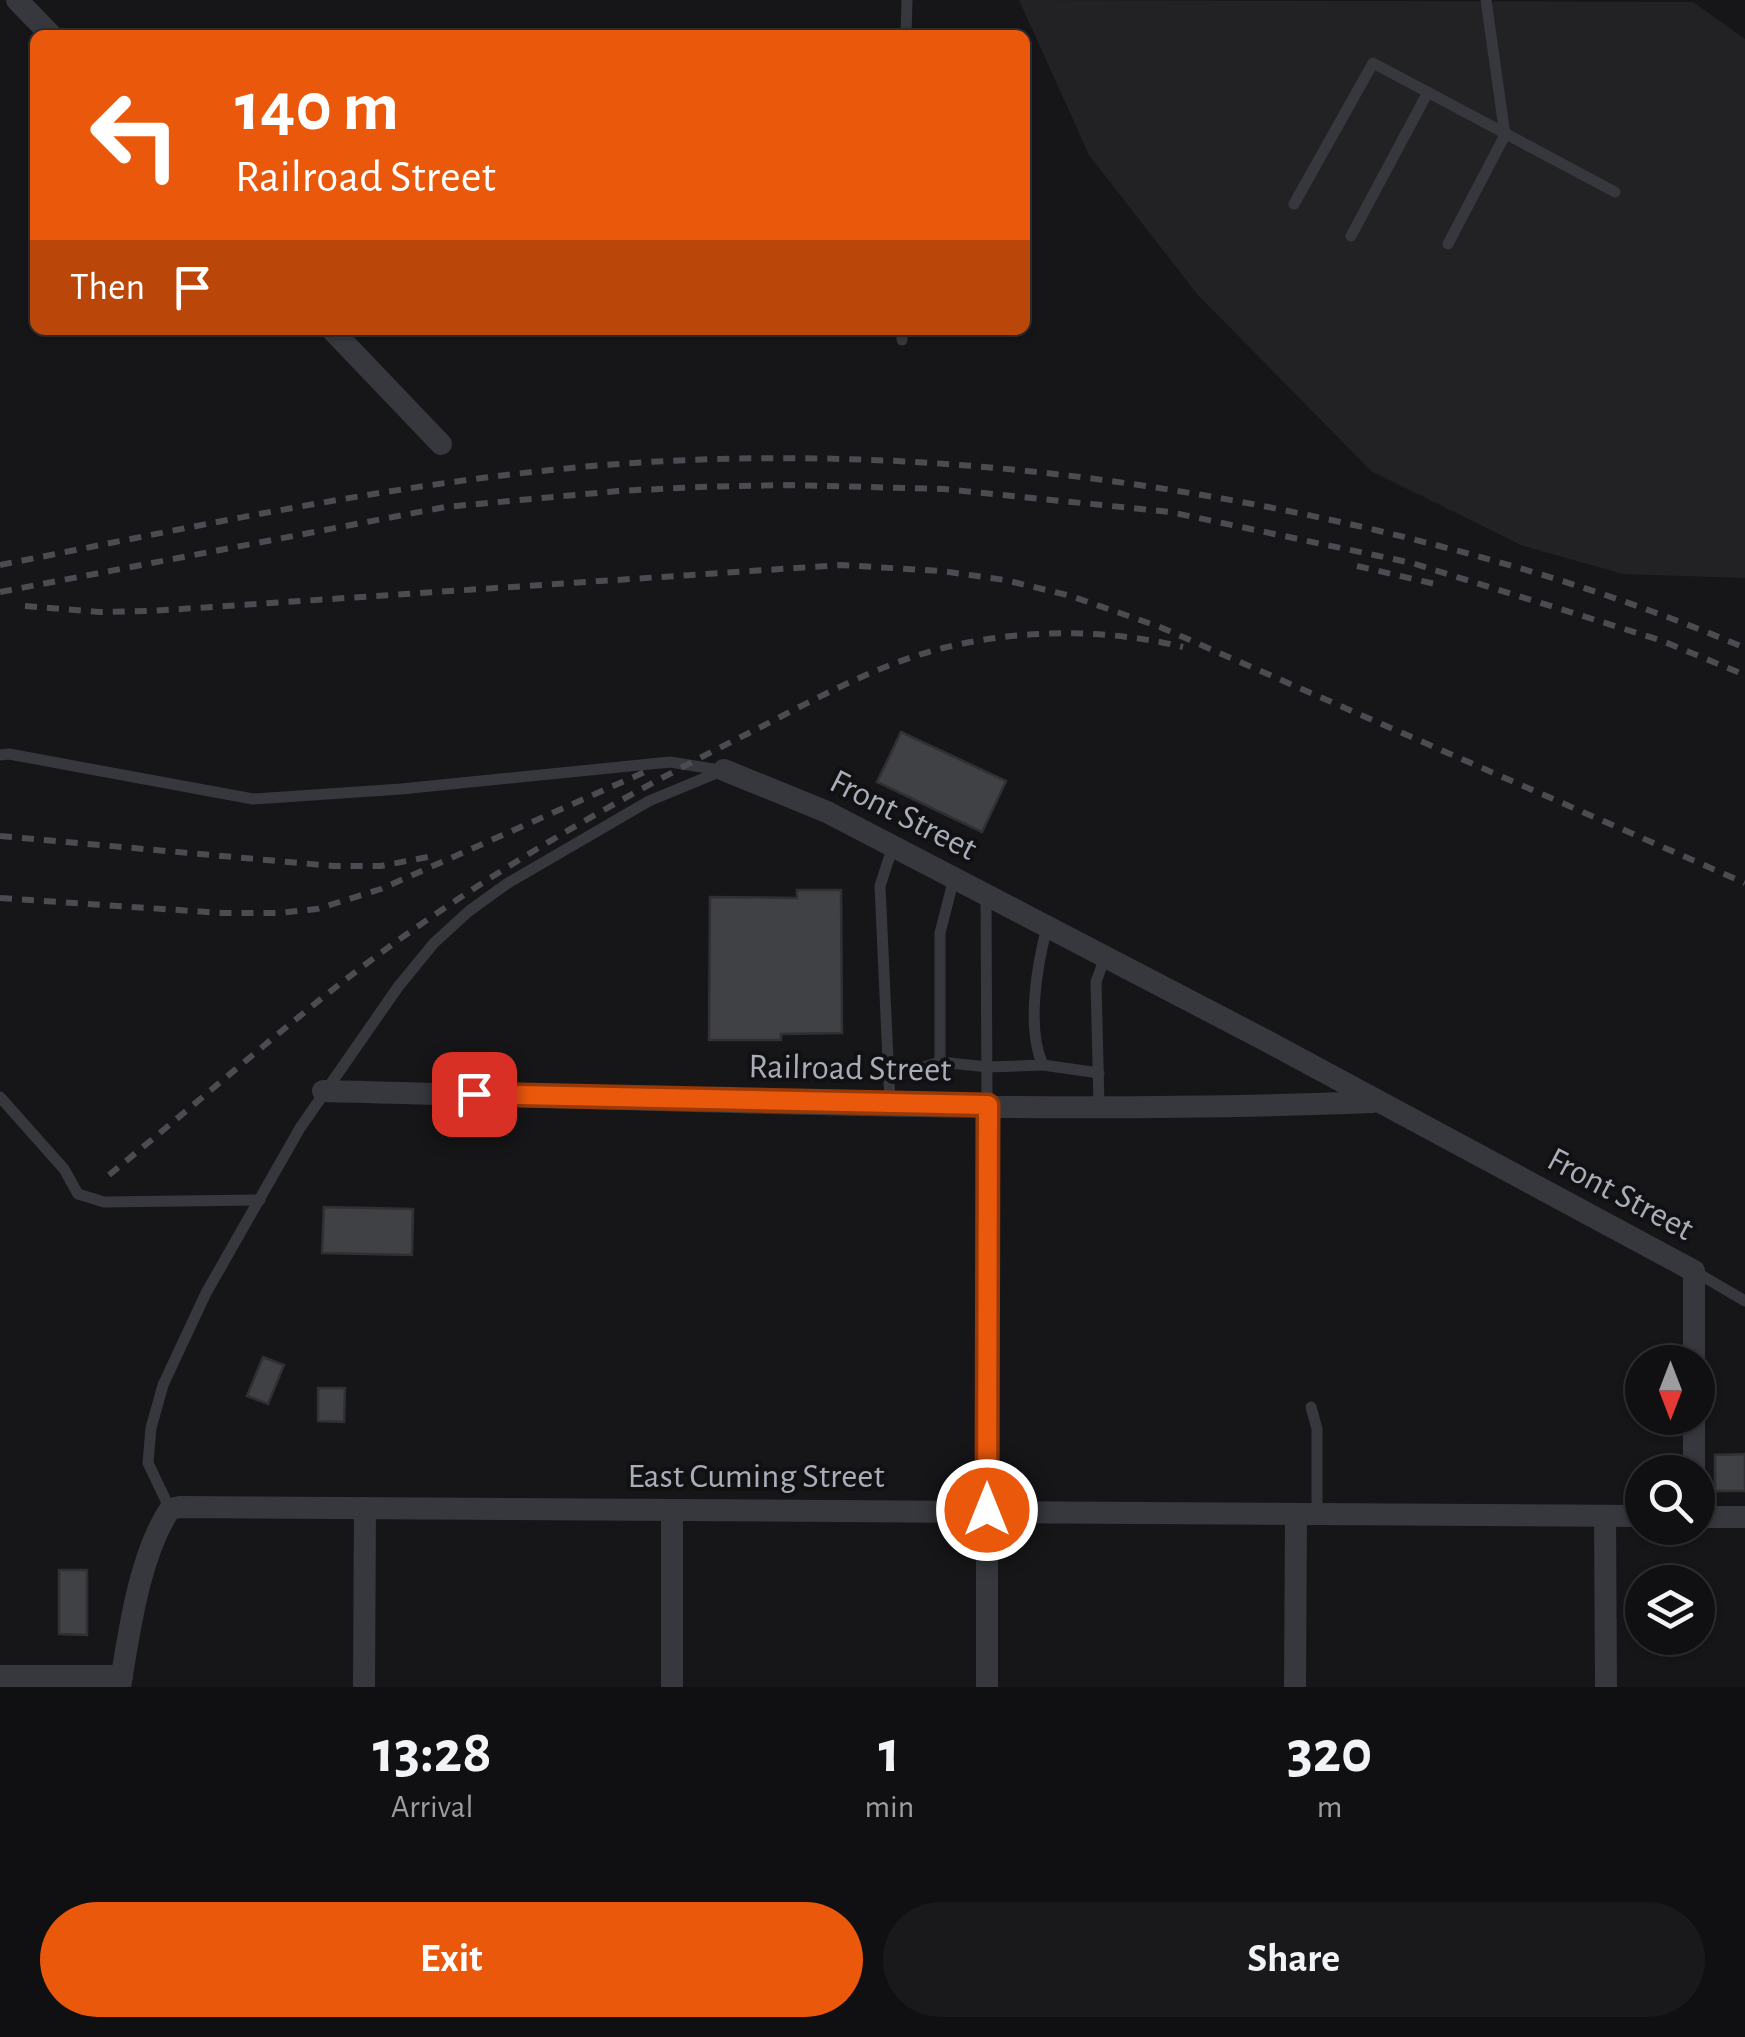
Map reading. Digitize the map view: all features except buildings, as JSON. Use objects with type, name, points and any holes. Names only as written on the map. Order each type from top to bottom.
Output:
[{"type":"street","points":[[18,0],[46,30]]},
{"type":"street","points":[[337,335],[441,444]]},
{"type":"street","name":"Front Street","points":[[724,770],[791,796],[954,878],[1694,1271]]},
{"type":"street","name":"Railroad Street","points":[[323,1091],[988,1105],[1256,1107],[1375,1102]]},
{"type":"street","points":[[987,1687],[988,1105]]},
{"type":"street","points":[[1694,1271],[1694,1345]]},
{"type":"street","points":[[364,1687],[365,1508]]},
{"type":"street","points":[[0,1676],[121,1682],[143,1579],[170,1509]]},
{"type":"street","name":"East Cuming Street","points":[[170,1509],[1625,1516]]},
{"type":"street","points":[[672,1510],[672,1687]]},
{"type":"street","points":[[1295,1687],[1306,1515]]},
{"type":"street","points":[[1605,1516],[1606,1687]]},
{"type":"street","points":[[1715,1517],[1745,1517]]},
{"type":"lane","points":[[906,30],[907,0]]},
{"type":"lane","points":[[1448,244],[1506,135],[1486,0]]},
{"type":"lane","points":[[1294,204],[1373,63],[1615,192]]},
{"type":"lane","points":[[1351,236],[1428,92]]},
{"type":"lane","name":"Front Street","points":[[0,756],[9,754],[253,799],[401,789],[670,762],[724,770]]},
{"type":"lane","points":[[170,1509],[148,1463],[151,1428],[163,1385],[206,1293],[323,1091],[398,988],[434,944],[469,911],[508,883],[648,800],[724,770]]},
{"type":"lane","points":[[890,1103],[880,886],[892,846]]},
{"type":"lane","points":[[940,1062],[940,934],[954,878]]},
{"type":"lane","points":[[986,895],[988,1105]]},
{"type":"lane","points":[[1044,1065],[1036,1048],[1035,971],[1047,927]]},
{"type":"lane","points":[[1098,1106],[1096,982],[1105,957]]},
{"type":"lane","points":[[888,1078],[940,1062],[988,1067],[1044,1065],[1099,1073]]},
{"type":"lane","points":[[0,1098],[64,1169],[78,1194],[104,1202],[260,1200]]},
{"type":"lane","points":[[1694,1271],[1745,1301]]},
{"type":"lane","points":[[1306,1515],[1317,1429],[1311,1407]]},
{"type":"shaded area","points":[[1019,0],[1693,2],[1745,39],[1745,578],[1623,574],[1523,546],[1371,471],[1197,294],[1089,155]]},
{"type":"railway","points":[[0,565],[289,508],[508,475],[678,461],[870,460],[965,465],[1155,487],[1345,523],[1548,576],[1745,648]]},
{"type":"railway","points":[[0,592],[445,507],[700,487],[944,489],[1170,512],[1412,563],[1660,640],[1745,675]]},
{"type":"railway","points":[[25,606],[99,612],[151,611],[841,565],[941,571],[1005,580],[1071,596],[1160,627],[1745,883]]},
{"type":"railway","points":[[1357,566],[1435,584]]},
{"type":"railway","points":[[109,1175],[336,987],[434,915],[536,849],[695,760],[819,697],[918,655],[1002,637],[1093,634],[1183,647]]},
{"type":"railway","points":[[0,898],[222,913],[317,909],[381,889],[647,771]]},
{"type":"railway","points":[[0,836],[333,866],[381,866],[433,856]]},
{"type":"route","points":[[474,1094],[988,1105],[987,1510]]}]
